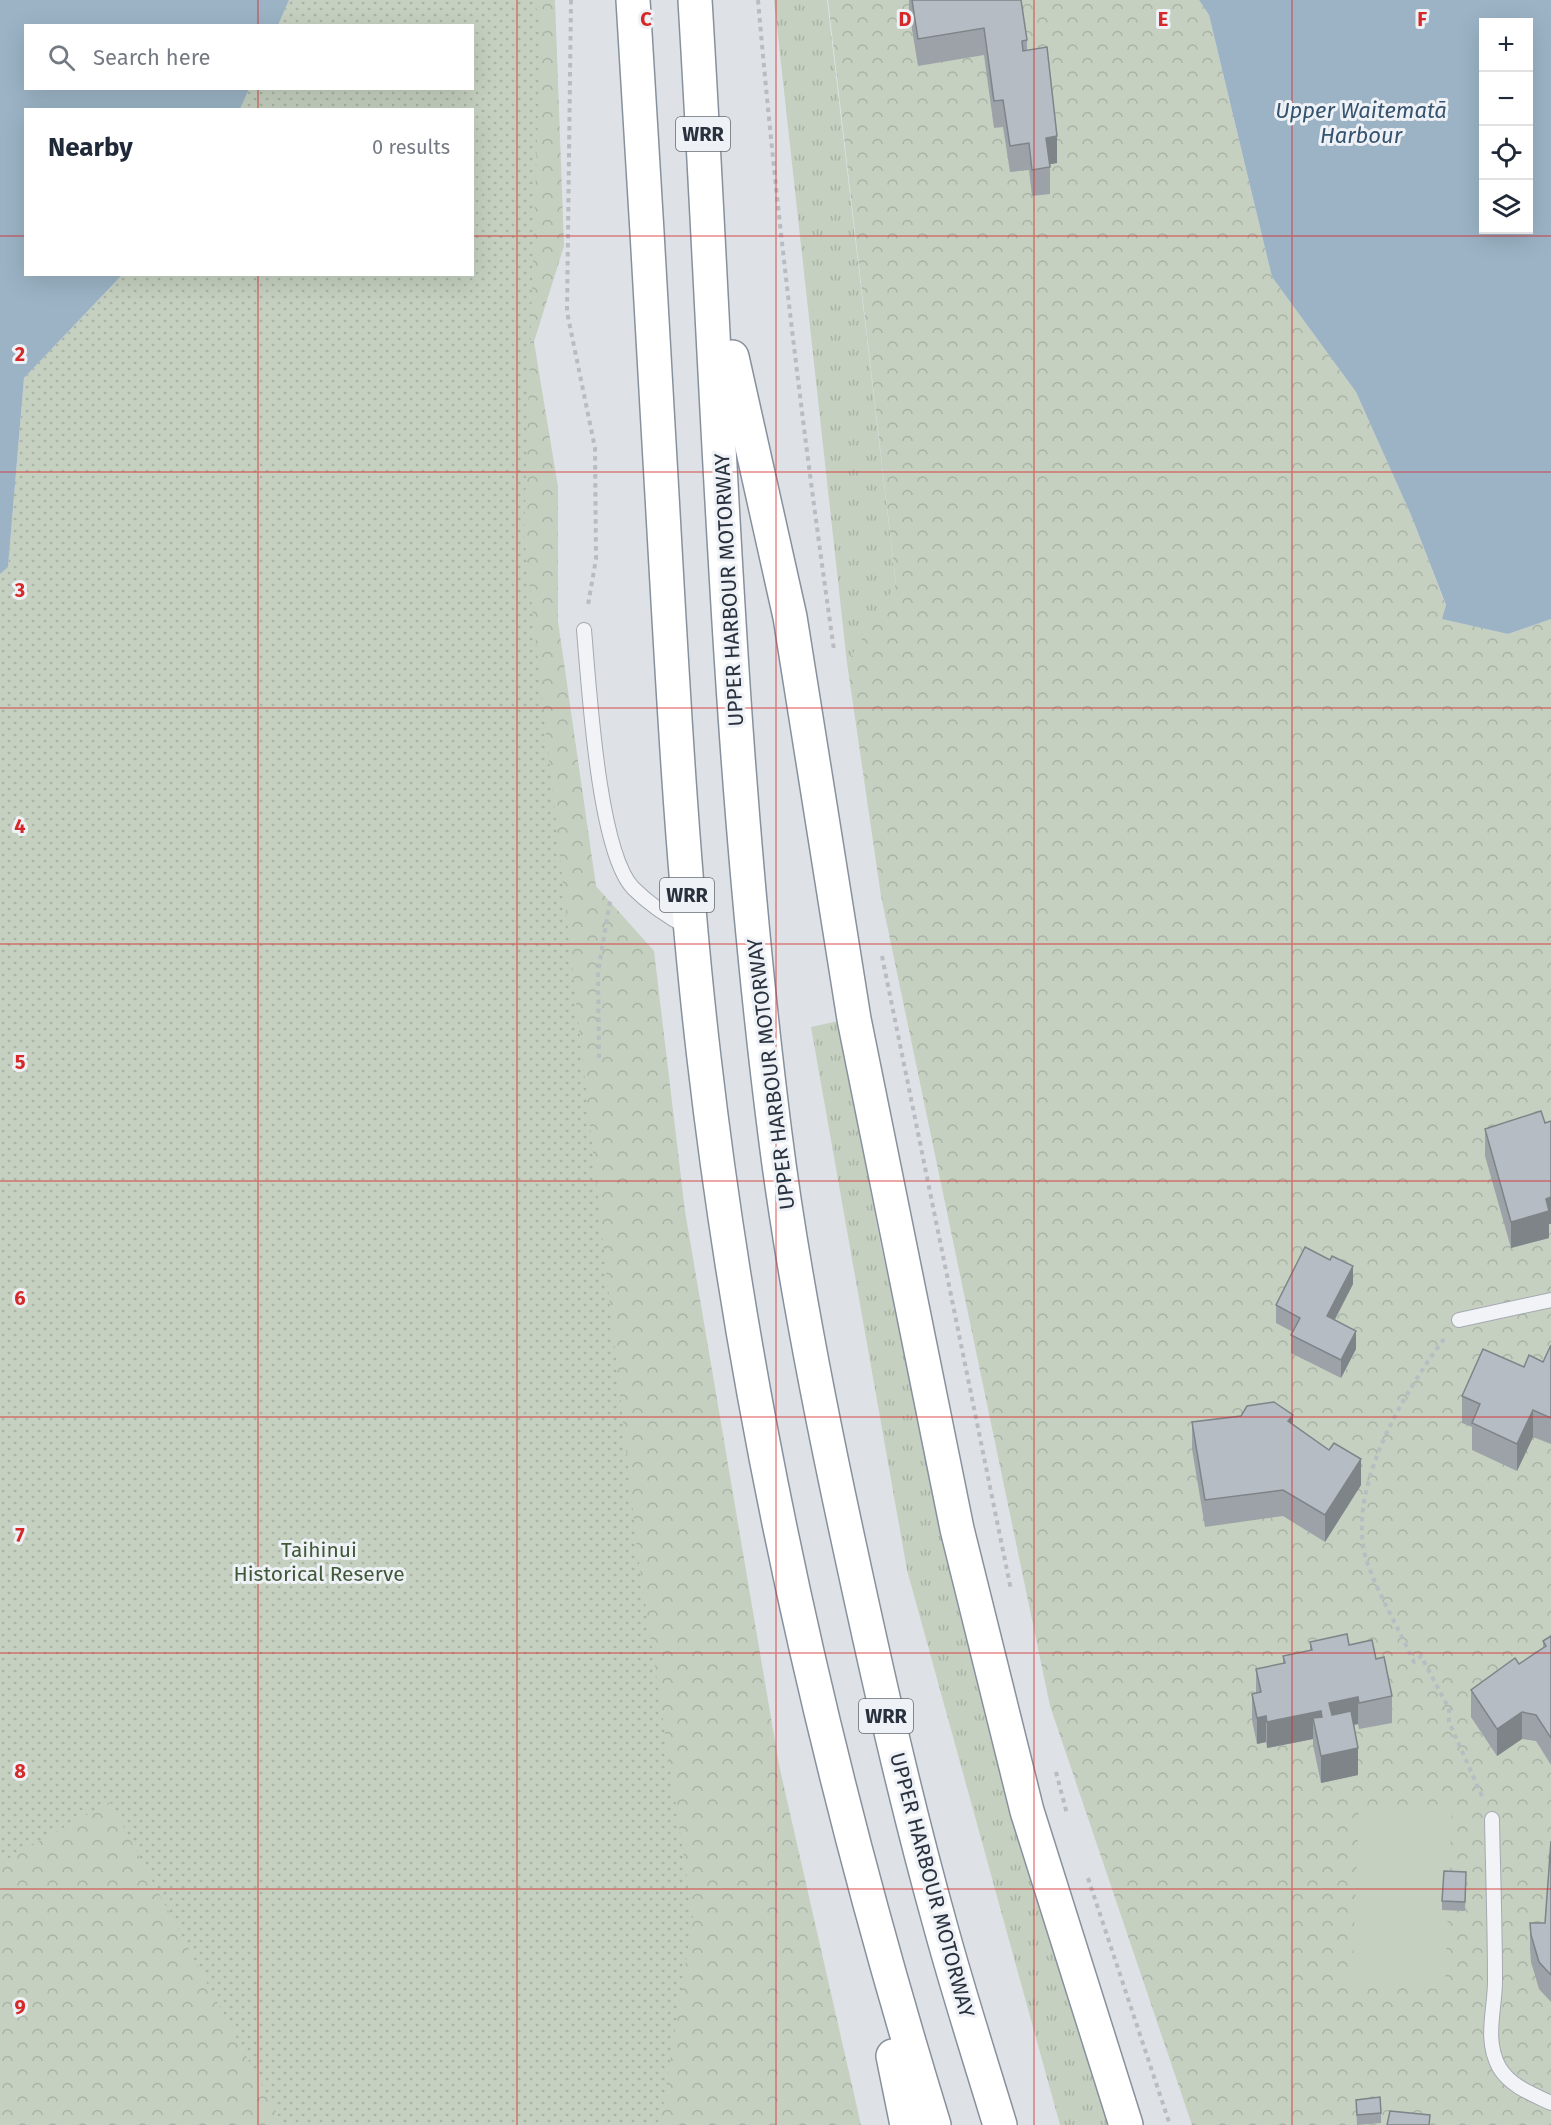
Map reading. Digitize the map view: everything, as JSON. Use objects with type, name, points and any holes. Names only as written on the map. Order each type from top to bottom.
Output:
[{"type":"highway","name":"WRR","points":[[633,0],[672,698],[690,928],[705,1063],[743,1327],[781,1538],[836,1778],[934,2125]]},
{"type":"highway","name":"UPPER HARBOUR MOTORWAY","points":[[695,0],[735,715],[758,976],[783,1184],[830,1457],[886,1718],[941,1931],[1000,2125]]},
{"type":"highway","points":[[711,267],[790,617],[854,1019],[957,1529],[1027,1811],[1126,2125]]},
{"type":"highway","points":[[836,1778],[907,2125]]},
{"type":"lane","points":[[584,630],[602,792],[617,859],[632,887],[690,928]]},
{"type":"lane","points":[[1459,1320],[1551,1300]]},
{"type":"lane","points":[[1492,1819],[1495,1984],[1491,2043],[1500,2068],[1508,2079],[1523,2090],[1551,2103]]},
{"type":"path","points":[[571,0],[567,312],[595,448],[596,559],[584,630]]},
{"type":"path","points":[[758,0],[773,179],[797,389],[834,654]]},
{"type":"path","points":[[599,1058],[598,972],[617,859]]},
{"type":"path","points":[[881,949],[1011,1591]]},
{"type":"path","points":[[1459,1320],[1408,1394],[1374,1463],[1365,1497],[1362,1530],[1367,1561],[1414,1662],[1421,1656],[1449,1708],[1449,1722],[1492,1819]]},
{"type":"path","points":[[1056,1769],[1070,1821]]},
{"type":"path","points":[[1087,1876],[1170,2125]]},
{"type":"green space","name":"Taihinui Historical Reserve","points":[[289,0],[555,0],[564,246],[534,342],[558,487],[558,621],[596,886],[654,951],[685,1211],[779,1765],[861,2125],[0,2125],[0,574],[8,567],[122,276],[474,276],[474,108],[240,108],[249,90],[474,90],[474,24],[278,24]]},
{"type":"green space","name":"Taihinui Historical Reserve","points":[[289,0],[532,0],[541,18],[524,535],[638,1556],[693,1917],[660,2125],[283,2125],[110,1802],[0,1863],[0,574],[8,567],[24,378],[121,276],[474,276],[474,108],[240,108],[249,90],[474,90],[474,24],[278,24]]},
{"type":"green space","points":[[774,0],[827,0],[896,585],[847,663]]},
{"type":"green space","points":[[828,0],[1199,0],[1209,15],[1272,277],[1356,392],[1411,515],[1446,606],[1443,619],[1508,634],[1551,619],[1551,2125],[1192,2125],[1050,1706],[881,896],[847,663],[896,584]]},
{"type":"green space","points":[[838,1021],[881,1246],[975,1667],[1109,2125],[1060,2125],[907,1570],[811,1027]]},
{"type":"green space","points":[[1359,1805],[1452,1808],[1445,1989],[1352,1986]]},
{"type":"water","points":[[0,0],[289,0],[278,24],[24,24],[24,90],[249,90],[240,108],[24,108],[24,276],[121,276],[24,378],[8,567],[0,574]]},
{"type":"water","name":"Upper Waitematā Harbour","points":[[1199,0],[1551,0],[1551,619],[1508,634],[1442,619],[1446,605],[1411,515],[1356,392],[1272,277],[1209,15]]},
{"type":"building","points":[[912,0],[1021,0],[1027,40],[1022,41],[1023,51],[1047,47],[1057,136],[1046,138],[1050,167],[1032,170],[1029,143],[1010,146],[1003,100],[994,101],[984,28],[918,39]]},
{"type":"building","points":[[1541,1111],[1545,1123],[1551,1121],[1551,1197],[1546,1199],[1549,1211],[1511,1222],[1485,1129]]},
{"type":"building","points":[[1305,1247],[1330,1260],[1332,1256],[1353,1266],[1327,1316],[1356,1331],[1341,1360],[1291,1335],[1300,1318],[1276,1305]]},
{"type":"building","points":[[1551,1345],[1551,1418],[1533,1410],[1517,1444],[1472,1423],[1480,1404],[1462,1396],[1483,1349],[1524,1367],[1529,1355],[1543,1362]]},
{"type":"building","points":[[1274,1402],[1293,1415],[1288,1421],[1329,1450],[1334,1443],[1361,1459],[1325,1515],[1283,1490],[1205,1500],[1192,1422],[1241,1416],[1247,1406]]},
{"type":"building","points":[[1347,1634],[1349,1645],[1372,1640],[1376,1659],[1384,1657],[1392,1696],[1359,1703],[1358,1697],[1329,1703],[1332,1715],[1351,1711],[1358,1748],[1321,1756],[1313,1718],[1322,1717],[1321,1711],[1267,1722],[1266,1716],[1257,1718],[1252,1694],[1261,1692],[1256,1669],[1285,1663],[1283,1656],[1312,1650],[1310,1642]]},
{"type":"building","points":[[1551,1636],[1551,1738],[1536,1715],[1522,1712],[1497,1729],[1471,1690],[1515,1658],[1519,1664],[1546,1646],[1543,1641]]},
{"type":"building","points":[[1551,1841],[1551,1975],[1539,1962],[1530,1923],[1545,1923]]},
{"type":"building","points":[[1444,1871],[1466,1872],[1465,1902],[1442,1901]]},
{"type":"building","points":[[1380,2097],[1381,2113],[1357,2115],[1356,2100]]},
{"type":"building","points":[[1390,2111],[1430,2115],[1429,2125],[1387,2125]]}]
